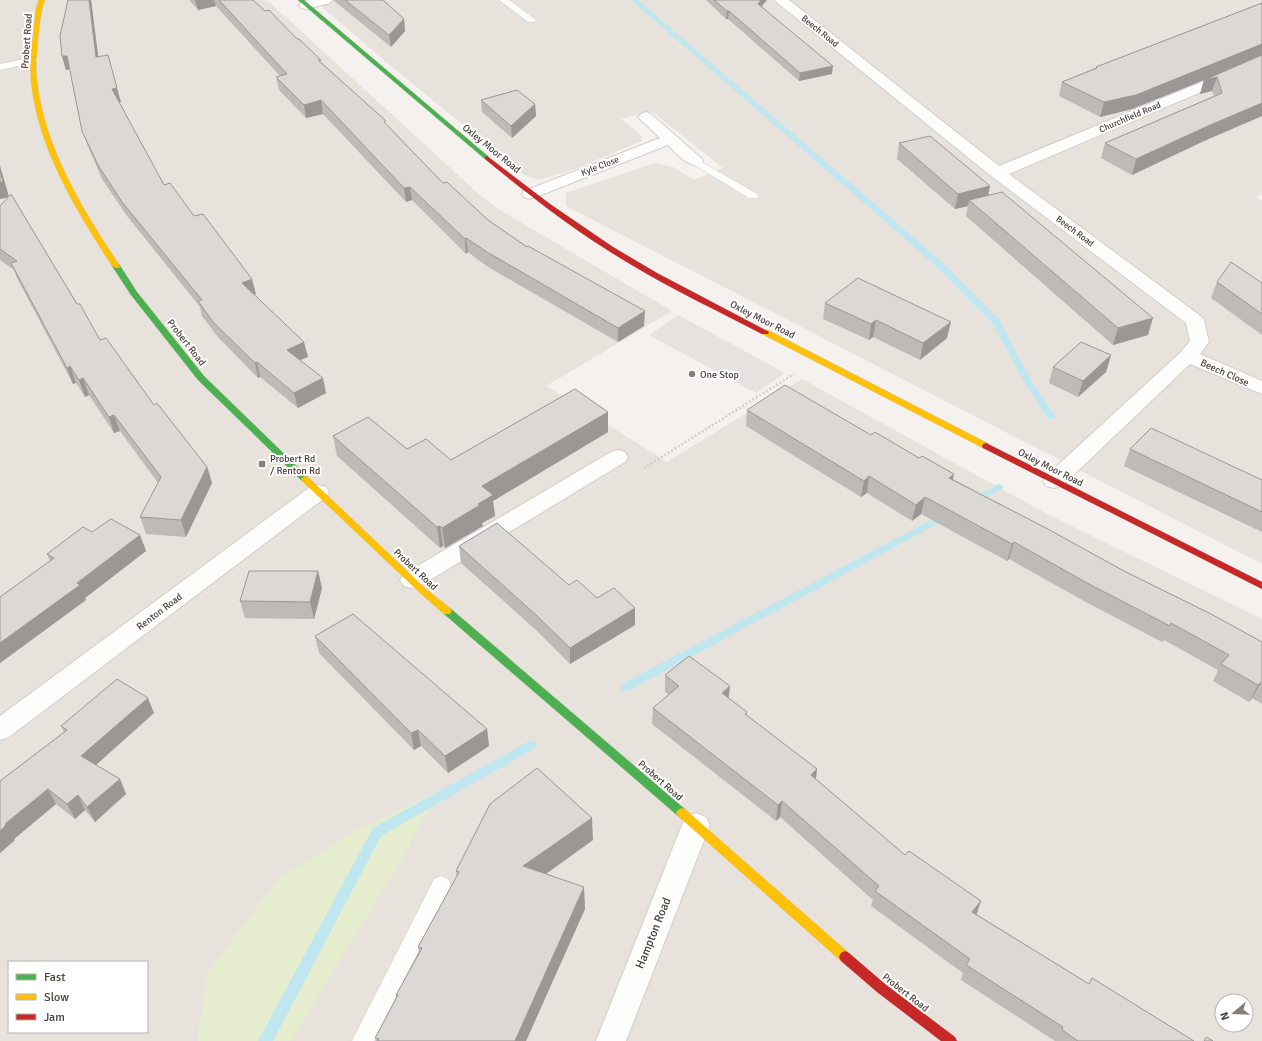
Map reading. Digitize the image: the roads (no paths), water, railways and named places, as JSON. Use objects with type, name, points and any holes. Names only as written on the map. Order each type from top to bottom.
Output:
[{"type":"street","name":"Probert Road","points":[[42,0],[34,60],[34,81],[41,114],[50,145],[71,192],[94,233],[134,293],[202,378],[318,492],[412,580],[882,988],[951,1041]]},
{"type":"street","points":[[303,2],[326,0]]},
{"type":"street","name":"Beech Road","points":[[781,0],[997,173],[1195,321],[1200,342],[1188,356],[1054,481]]},
{"type":"street","name":"Oxley Moor Road","points":[[303,2],[530,194],[610,249],[654,275],[1054,481],[1262,586]]},
{"type":"street","name":"Churchfield Road","points":[[997,173],[1262,61]]},
{"type":"street","points":[[646,117],[695,161]]},
{"type":"street","name":"Kyle Close","points":[[530,194],[670,139]]},
{"type":"street","name":"Beech Close","points":[[1188,356],[1262,388]]},
{"type":"street","points":[[412,580],[618,457]]},
{"type":"street","name":"Renton Road","points":[[0,730],[318,492]]},
{"type":"street","name":"Hampton Road","points":[[611,1041],[696,825]]},
{"type":"lane","points":[[503,0],[532,20]]},
{"type":"lane","points":[[0,67],[34,60]]},
{"type":"lane","points":[[695,161],[753,196]]},
{"type":"lane","points":[[363,1041],[441,885]]},
{"type":"waterway","points":[[634,0],[939,264],[997,323],[1027,380],[1051,417]]},
{"type":"waterway","points":[[971,502],[999,487]]},
{"type":"waterway","points":[[626,687],[946,515]]},
{"type":"waterway","points":[[265,1041],[377,832],[531,745]]},
{"type":"place","name":"One Stop","points":[[692,374]]},
{"type":"place","name":"Probert Rd / Renton Rd","points":[[262,464]]}]
